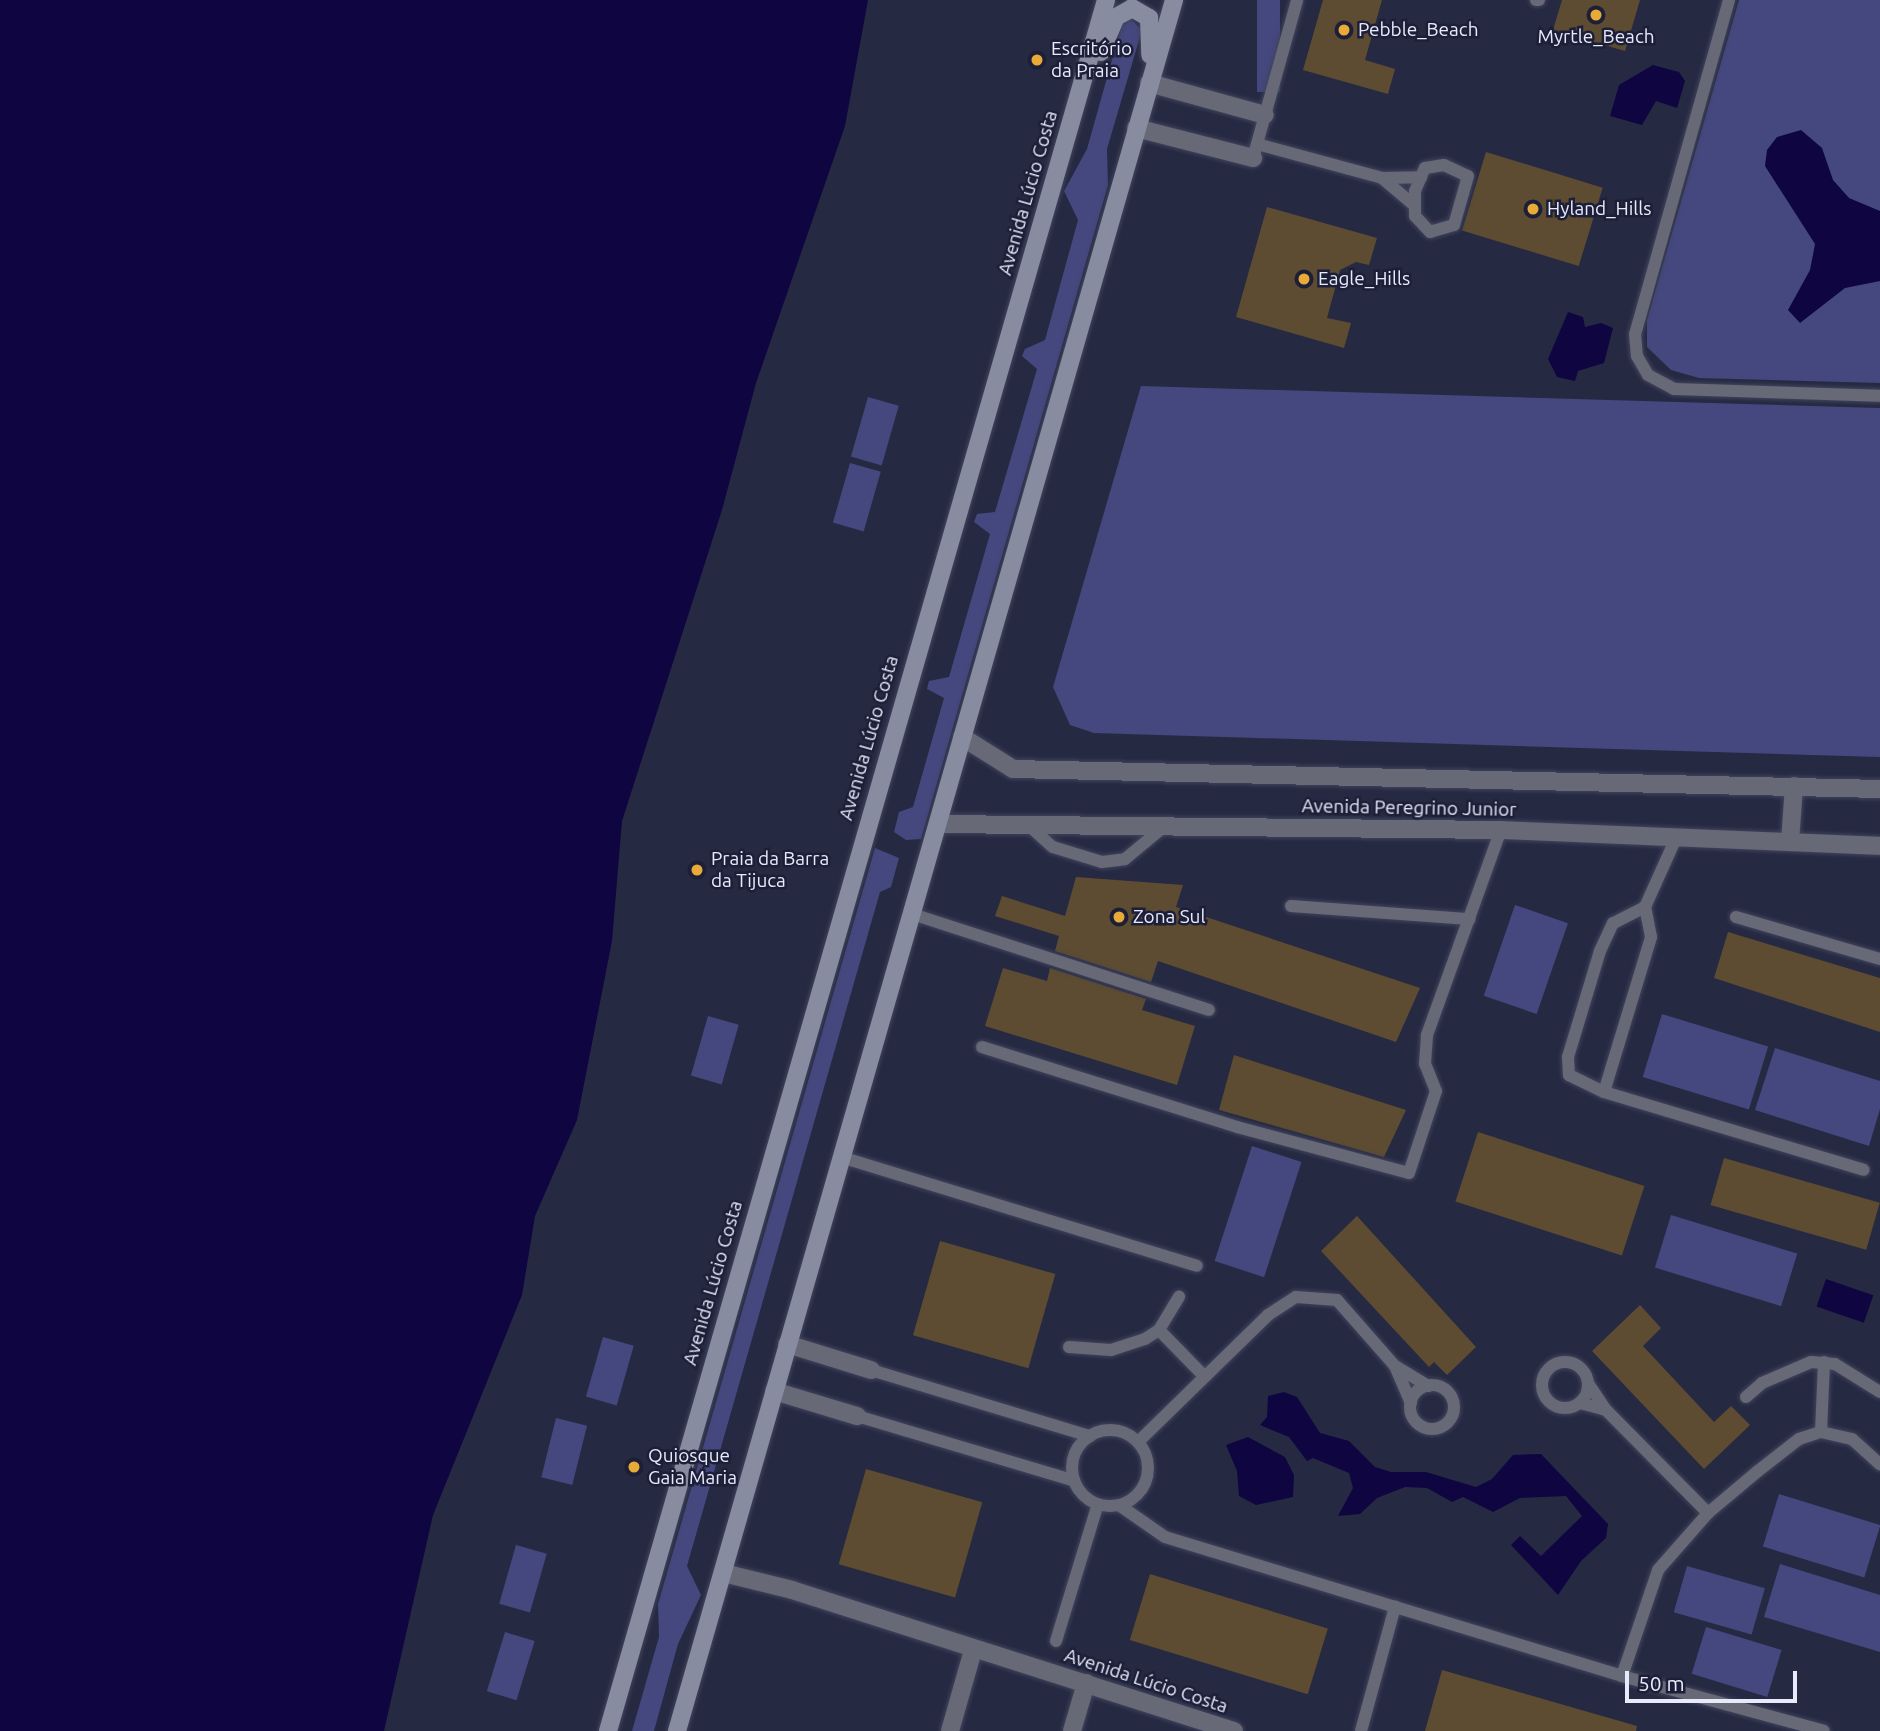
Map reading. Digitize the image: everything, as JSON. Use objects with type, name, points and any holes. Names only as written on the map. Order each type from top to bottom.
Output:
[{"type":"main road","name":"Avenida Lúcio Costa","points":[[608,1731],[1106,0]]},
{"type":"main road","points":[[677,1731],[1174,0]]},
{"type":"main road","points":[[1070,124],[1116,16],[1132,8],[1144,12],[1152,25],[1149,83]]},
{"type":"main road","points":[[620,1731],[631,1651]]},
{"type":"main road","points":[[671,1731],[684,1706]]},
{"type":"street","points":[[1149,83],[1265,114]]},
{"type":"street","points":[[1136,128],[1255,151]]},
{"type":"street","name":"Avenida Peregrino Junior","points":[[962,737],[1013,769],[1880,789]]},
{"type":"street","points":[[1790,842],[1794,786]]},
{"type":"street","name":"Avenida Peregrino Junior","points":[[938,824],[1025,822],[1501,830],[1880,846]]},
{"type":"street","points":[[787,1344],[871,1370]]},
{"type":"street","points":[[774,1391],[857,1416]]},
{"type":"street","name":"Avenida Lúcio Costa","points":[[723,1573],[792,1590],[973,1650],[1086,1683],[1184,1723],[1234,1731]]},
{"type":"street","points":[[950,1731],[973,1650]]},
{"type":"street","points":[[1072,1731],[1086,1683]]},
{"type":"lane","points":[[1297,0],[1255,151],[1382,178],[1421,177]]},
{"type":"lane","points":[[1729,0],[1634,334],[1637,356],[1648,375],[1674,389],[1880,396]]},
{"type":"lane","points":[[1444,165],[1468,176],[1454,225],[1430,232],[1415,216],[1415,206],[1425,168],[1444,165]]},
{"type":"lane","points":[[1382,178],[1415,206]]},
{"type":"lane","points":[[1025,822],[1053,847],[1102,862],[1125,859],[1166,825]]},
{"type":"lane","points":[[982,1047],[1237,1127],[1409,1174],[1436,1091],[1425,1064],[1427,1035],[1501,830]]},
{"type":"lane","points":[[1604,1092],[1651,937],[1645,907],[1676,838]]},
{"type":"lane","points":[[1291,906],[1470,919]]},
{"type":"lane","points":[[1645,907],[1613,923],[1569,1057],[1569,1075],[1604,1092],[1864,1170]]},
{"type":"lane","points":[[912,914],[1209,1010]]},
{"type":"lane","points":[[1736,917],[1880,958]]},
{"type":"lane","points":[[841,1157],[1197,1266]]},
{"type":"lane","points":[[1138,1442],[1268,1315],[1296,1297],[1318,1295],[1337,1300],[1395,1366],[1451,1396],[1454,1410],[1448,1423],[1436,1429],[1422,1427],[1412,1416],[1411,1403],[1395,1366]]},
{"type":"lane","points":[[1069,1347],[1111,1350],[1159,1330],[1179,1297]]},
{"type":"lane","points":[[1159,1330],[1204,1376]]},
{"type":"lane","points":[[1606,1410],[1580,1403],[1566,1409],[1552,1405],[1543,1394],[1543,1379],[1552,1366],[1567,1362],[1581,1369],[1606,1410],[1709,1513]]},
{"type":"lane","points":[[1746,1397],[1792,1368],[1824,1363],[1858,1375],[1880,1392]]},
{"type":"lane","points":[[1821,1432],[1824,1363]]},
{"type":"lane","points":[[871,1370],[1090,1436],[1120,1431],[1138,1442],[1148,1473],[1138,1493],[1119,1505]]},
{"type":"lane","points":[[1580,1403],[1588,1383]]},
{"type":"lane","points":[[1411,1403],[1428,1386]]},
{"type":"lane","points":[[857,1416],[1075,1481],[1098,1503],[1119,1505],[1165,1537],[1622,1676],[1824,1731]]},
{"type":"lane","points":[[1622,1676],[1658,1570],[1709,1513],[1781,1452],[1821,1432],[1852,1439],[1880,1464]]},
{"type":"lane","points":[[1075,1481],[1074,1456],[1090,1436]]},
{"type":"lane","points":[[1056,1641],[1098,1503]]},
{"type":"lane","points":[[1361,1731],[1395,1607]]},
{"type":"shaded area","points":[[0,0],[868,0],[845,126],[756,383],[722,510],[622,821],[612,941],[577,1120],[535,1216],[522,1295],[433,1515],[384,1731],[0,1731]]},
{"type":"shaded area","points":[[1257,0],[1280,0],[1280,92],[1257,92]]},
{"type":"shaded area","points":[[1739,0],[1880,0],[1880,383],[1699,378],[1671,370],[1647,347],[1647,320]]},
{"type":"shaded area","points":[[1130,18],[1142,30],[1107,149],[1108,185],[921,839],[906,840],[894,832],[899,812],[913,807],[944,698],[927,689],[929,681],[949,677],[990,534],[974,522],[977,514],[995,512],[1037,369],[1022,356],[1025,349],[1045,340],[1078,220],[1064,191],[1087,149],[1122,24]]},
{"type":"shaded area","points":[[1653,65],[1679,72],[1685,81],[1677,108],[1656,101],[1642,125],[1610,116],[1619,85]]},
{"type":"shaded area","points":[[1801,130],[1822,148],[1833,180],[1849,198],[1880,211],[1880,281],[1845,288],[1800,323],[1788,310],[1810,270],[1815,244],[1765,166],[1767,150],[1777,137]]},
{"type":"shaded area","points":[[1568,312],[1583,317],[1585,327],[1601,323],[1613,328],[1604,363],[1578,371],[1575,381],[1557,377],[1548,359]]},
{"type":"shaded area","points":[[1141,386],[1880,408],[1880,757],[1094,733],[1070,725],[1053,687]]},
{"type":"shaded area","points":[[868,397],[899,406],[882,465],[851,457]]},
{"type":"shaded area","points":[[850,463],[881,472],[864,531],[833,523]]},
{"type":"shaded area","points":[[875,848],[899,858],[891,887],[880,892],[687,1566],[701,1595],[678,1644],[654,1731],[632,1731],[659,1637],[658,1604]]},
{"type":"shaded area","points":[[1515,905],[1568,923],[1537,1014],[1484,996]]},
{"type":"shaded area","points":[[1662,1014],[1768,1046],[1749,1110],[1643,1077]]},
{"type":"shaded area","points":[[708,1016],[739,1025],[722,1084],[691,1076]]},
{"type":"shaded area","points":[[1775,1048],[1880,1081],[1880,1109],[1869,1146],[1755,1110]]},
{"type":"shaded area","points":[[1252,1146],[1301,1162],[1264,1277],[1215,1261]]},
{"type":"shaded area","points":[[1671,1215],[1797,1254],[1781,1306],[1655,1268]]},
{"type":"shaded area","points":[[1826,1279],[1873,1295],[1864,1323],[1817,1306]]},
{"type":"shaded area","points":[[603,1337],[634,1346],[617,1405],[586,1397]]},
{"type":"shaded area","points":[[1284,1392],[1297,1397],[1320,1433],[1349,1441],[1375,1467],[1391,1472],[1426,1472],[1476,1487],[1492,1479],[1513,1455],[1541,1454],[1608,1524],[1606,1538],[1581,1561],[1558,1595],[1511,1545],[1520,1536],[1541,1556],[1582,1516],[1566,1496],[1520,1498],[1493,1512],[1463,1497],[1452,1502],[1427,1488],[1405,1487],[1377,1498],[1360,1514],[1338,1516],[1353,1488],[1349,1473],[1313,1458],[1307,1461],[1289,1437],[1260,1425],[1267,1417],[1268,1396]]},
{"type":"shaded area","points":[[556,1418],[587,1426],[572,1485],[541,1477]]},
{"type":"shaded area","points":[[1248,1437],[1285,1457],[1294,1475],[1293,1497],[1256,1505],[1239,1496],[1237,1471],[1226,1445]]},
{"type":"shaded area","points":[[1779,1494],[1880,1525],[1864,1578],[1763,1547]]},
{"type":"shaded area","points":[[516,1545],[547,1554],[530,1612],[499,1604]]},
{"type":"shaded area","points":[[1780,1564],[1880,1595],[1880,1652],[1764,1617]]},
{"type":"shaded area","points":[[1687,1566],[1765,1588],[1752,1634],[1674,1612]]},
{"type":"shaded area","points":[[1706,1627],[1782,1650],[1767,1697],[1692,1674]]},
{"type":"shaded area","points":[[505,1632],[535,1641],[517,1700],[487,1691]]},
{"type":"building","name":"Pebble_Beach","points":[[1323,0],[1382,0],[1365,60],[1395,69],[1388,94],[1303,70]]},
{"type":"building","name":"Myrtle_Beach","points":[[1562,0],[1640,0],[1625,51],[1553,30]]},
{"type":"building","name":"Hyland_Hills","points":[[1486,152],[1603,188],[1579,266],[1462,230]]},
{"type":"building","name":"Eagle_Hills","points":[[1267,207],[1377,238],[1369,265],[1356,262],[1340,270],[1327,318],[1351,323],[1344,348],[1236,317]]},
{"type":"building","points":[[1076,877],[1183,885],[1176,907],[1420,988],[1396,1042],[1158,961],[1151,982],[1055,951],[1059,936],[995,916],[1002,896],[1065,916]]},
{"type":"building","points":[[1728,932],[1880,978],[1880,1032],[1714,978]]},
{"type":"building","points":[[1003,968],[1047,981],[1050,968],[1146,999],[1142,1010],[1195,1026],[1177,1085],[985,1026]]},
{"type":"building","points":[[1234,1055],[1406,1110],[1384,1157],[1219,1110]]},
{"type":"building","points":[[1478,1132],[1644,1186],[1622,1256],[1455,1201]]},
{"type":"building","points":[[1724,1158],[1880,1203],[1866,1250],[1710,1205]]},
{"type":"building","points":[[1357,1216],[1476,1347],[1447,1375],[1434,1362],[1429,1367],[1321,1251]]},
{"type":"building","points":[[940,1241],[1055,1274],[1028,1368],[913,1335]]},
{"type":"building","points":[[1640,1305],[1661,1328],[1643,1346],[1714,1422],[1731,1406],[1750,1425],[1704,1469],[1592,1351]]},
{"type":"building","points":[[866,1469],[982,1502],[955,1598],[839,1564]]},
{"type":"building","points":[[1150,1574],[1328,1628],[1308,1694],[1130,1640]]},
{"type":"building","points":[[1442,1670],[1637,1726],[1636,1731],[1425,1731]]},
{"type":"place","name":"Myrtle_Beach","points":[[1596,15]]},
{"type":"place","name":"Pebble_Beach","points":[[1344,30]]},
{"type":"place","name":"Escritório da Praia","points":[[1037,60]]},
{"type":"place","name":"Hyland_Hills","points":[[1533,209]]},
{"type":"place","name":"Eagle_Hills","points":[[1304,279]]},
{"type":"place","name":"Praia da Barra da Tijuca","points":[[697,870]]},
{"type":"place","name":"Zona Sul","points":[[1119,917]]},
{"type":"place","name":"Quiosque Gaia Maria","points":[[634,1467]]}]
